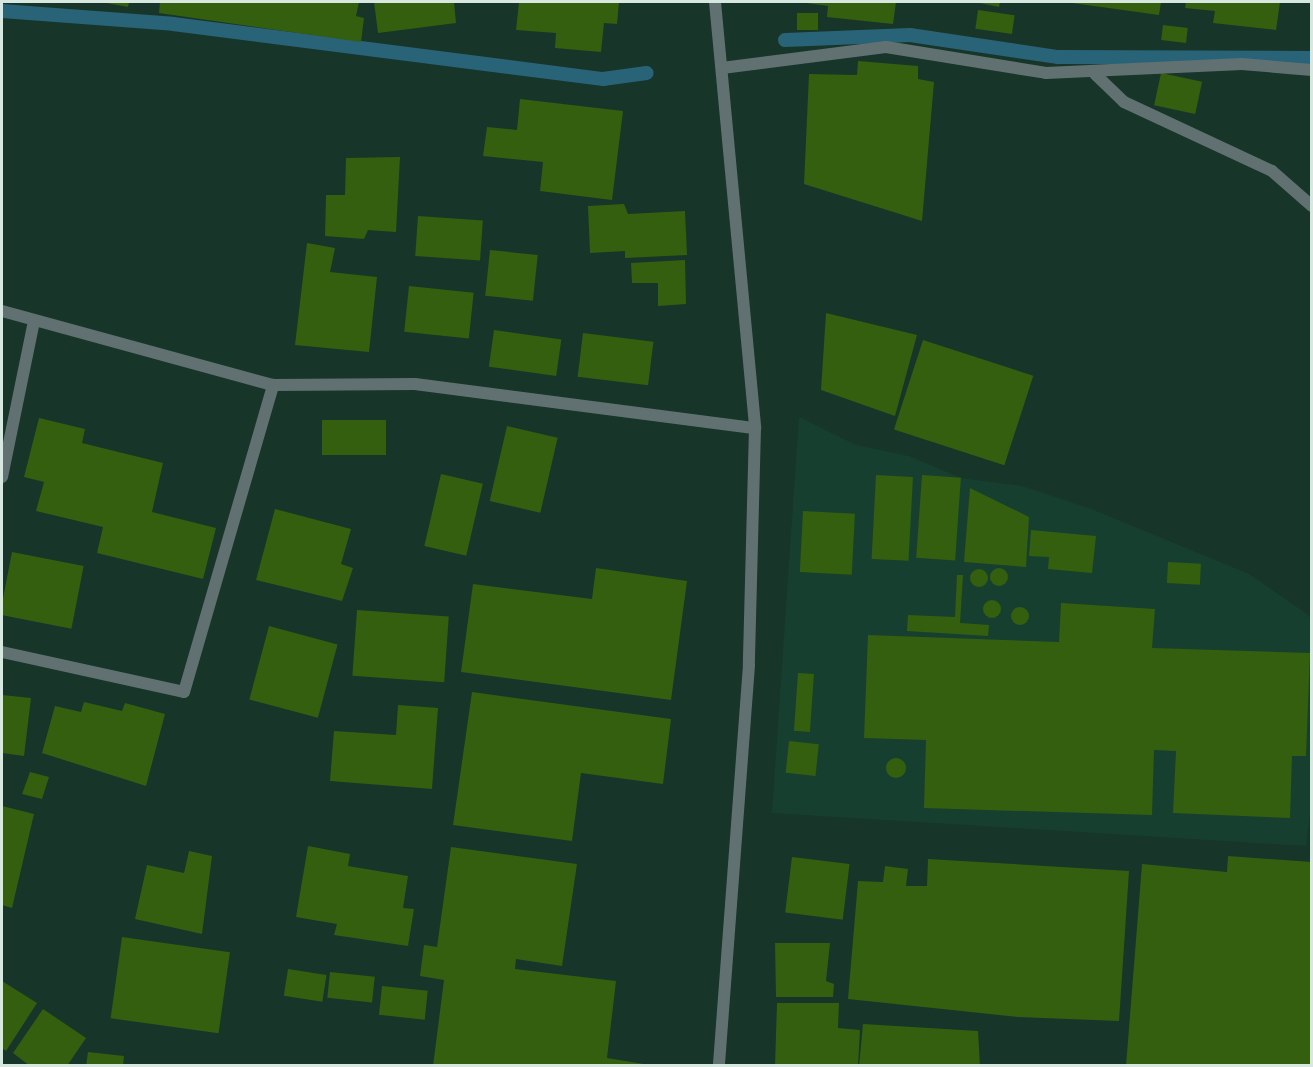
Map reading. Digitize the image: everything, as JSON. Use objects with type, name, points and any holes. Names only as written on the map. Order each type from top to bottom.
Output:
[{"type":"street","points":[[715,2],[755,428],[749,665],[719,1065]]},
{"type":"street","points":[[722,68],[886,47],[1046,73],[1095,74],[1242,64],[1311,70]]},
{"type":"street","points":[[1095,74],[1124,102],[1272,171],[1311,206]]},
{"type":"street","points":[[2,311],[273,385],[415,384],[755,428]]},
{"type":"street","points":[[2,477],[34,321]]},
{"type":"street","points":[[2,652],[184,692],[273,385]]},
{"type":"shaded area","points":[[799,417],[856,445],[909,456],[961,478],[1022,486],[1094,510],[1249,574],[1307,614],[1311,619],[1312,798],[1306,846],[772,813]]},
{"type":"building","points":[[101,2],[129,2],[128,7]]},
{"type":"building","points":[[160,2],[359,2],[356,16],[364,18],[361,42],[159,13]]},
{"type":"building","points":[[374,2],[454,2],[456,23],[378,33]]},
{"type":"building","points":[[519,2],[619,2],[617,24],[604,23],[601,52],[555,48],[556,33],[516,30]]},
{"type":"building","points":[[799,2],[896,2],[893,24],[827,17],[828,6]]},
{"type":"building","points":[[975,2],[1000,2],[999,7]]},
{"type":"building","points":[[1065,2],[1161,2],[1159,15]]},
{"type":"building","points":[[1186,2],[1280,2],[1276,30],[1213,23],[1215,11],[1185,8]]},
{"type":"building","points":[[978,10],[1015,15],[1012,34],[975,29]]},
{"type":"building","points":[[797,13],[818,13],[818,30],[797,30]]},
{"type":"building","points":[[1163,25],[1188,28],[1186,43],[1161,40]]},
{"type":"building","points":[[858,61],[918,66],[918,79],[934,82],[922,221],[804,184],[809,74],[857,75]]},
{"type":"building","points":[[1161,73],[1202,82],[1195,114],[1154,105]]},
{"type":"building","points":[[520,99],[623,111],[612,200],[540,191],[543,162],[483,156],[487,127],[517,130]]},
{"type":"building","points":[[400,157],[396,232],[368,230],[364,239],[325,236],[326,195],[345,195],[346,158]]},
{"type":"building","points":[[624,204],[628,214],[685,211],[687,255],[625,258],[625,251],[590,253],[588,206]]},
{"type":"building","points":[[418,216],[483,221],[480,260],[415,256]]},
{"type":"building","points":[[307,243],[335,248],[330,272],[377,277],[369,352],[295,345]]},
{"type":"building","points":[[490,250],[538,255],[533,301],[485,296]]},
{"type":"building","points":[[685,260],[686,304],[658,306],[658,283],[632,283],[631,263]]},
{"type":"building","points":[[409,286],[474,293],[469,339],[404,332]]},
{"type":"building","points":[[826,313],[917,335],[895,416],[821,390]]},
{"type":"building","points":[[494,330],[561,339],[556,376],[489,367]]},
{"type":"building","points":[[583,333],[653,342],[648,385],[578,377]]},
{"type":"building","points":[[923,340],[1033,376],[1004,465],[894,429]]},
{"type":"building","points":[[39,418],[85,429],[82,443],[163,463],[152,512],[216,528],[203,579],[97,553],[103,527],[36,511],[44,482],[24,477]]},
{"type":"building","points":[[322,420],[386,420],[386,455],[322,455]]},
{"type":"building","points":[[507,426],[558,438],[540,513],[490,501]]},
{"type":"building","points":[[441,474],[483,484],[466,556],[424,546]]},
{"type":"building","points":[[876,475],[913,477],[909,561],[872,559]]},
{"type":"building","points":[[922,475],[961,478],[955,561],[916,558]]},
{"type":"building","points":[[970,488],[1029,517],[1026,567],[964,562]]},
{"type":"building","points":[[275,509],[351,529],[341,564],[353,568],[342,601],[256,580]]},
{"type":"building","points":[[803,511],[855,514],[852,575],[800,572]]},
{"type":"building","points":[[1031,530],[1096,536],[1092,573],[1048,569],[1049,557],[1029,556]]},
{"type":"building","points":[[12,552],[84,566],[71,629],[2,615],[2,603]]},
{"type":"building","points":[[1168,562],[1201,564],[1200,585],[1167,583]]},
{"type":"building","points":[[596,568],[687,581],[671,700],[461,672],[473,584],[592,599]]},
{"type":"building","points":[[999,568],[1005,571],[1008,577],[1005,583],[999,586],[993,583],[990,577],[993,571]]},
{"type":"building","points":[[975,569],[983,569],[988,574],[986,585],[975,587],[970,582],[970,574]]},
{"type":"building","points":[[957,575],[963,575],[960,623],[989,625],[988,636],[907,631],[908,615],[955,617]]},
{"type":"building","points":[[988,600],[996,600],[1001,605],[999,616],[988,618],[983,613],[983,605]]},
{"type":"building","points":[[1061,603],[1155,609],[1152,648],[1310,653],[1306,756],[1292,756],[1290,818],[1173,813],[1176,751],[1154,750],[1152,815],[924,808],[926,740],[864,738],[868,635],[1059,642]]},
{"type":"building","points":[[1020,607],[1026,610],[1029,616],[1026,622],[1020,625],[1014,622],[1011,616],[1014,610]]},
{"type":"building","points":[[357,610],[449,616],[444,682],[352,676]]},
{"type":"building","points":[[269,626],[338,644],[318,718],[249,699]]},
{"type":"building","points":[[798,673],[814,674],[810,732],[794,731]]},
{"type":"building","points":[[472,692],[671,719],[663,784],[581,773],[572,841],[453,825]]},
{"type":"building","points":[[2,695],[31,698],[24,756],[2,753]]},
{"type":"building","points":[[84,702],[122,711],[125,703],[165,714],[146,786],[42,753],[55,706],[81,712]]},
{"type":"building","points":[[398,705],[438,708],[432,789],[330,781],[334,731],[396,735]]},
{"type":"building","points":[[789,741],[819,744],[815,776],[786,773]]},
{"type":"building","points":[[896,758],[903,761],[906,768],[903,775],[896,778],[889,775],[886,768],[889,761]]},
{"type":"building","points":[[30,772],[49,777],[42,799],[22,794]]},
{"type":"building","points":[[2,806],[34,814],[12,908],[2,905]]},
{"type":"building","points":[[308,846],[350,854],[348,866],[408,876],[403,908],[414,909],[408,946],[334,935],[337,924],[296,917]]},
{"type":"building","points":[[451,847],[577,864],[562,966],[516,959],[515,969],[616,981],[607,1058],[656,1066],[433,1066],[444,980],[420,976],[424,945],[437,947]]},
{"type":"building","points":[[189,851],[212,856],[202,934],[135,919],[147,865],[184,873]]},
{"type":"building","points":[[1228,856],[1312,862],[1312,1066],[1126,1066],[1142,864],[1227,872]]},
{"type":"building","points":[[792,857],[850,864],[843,920],[785,913]]},
{"type":"building","points":[[928,859],[1129,871],[1119,1021],[1018,1017],[848,999],[858,881],[883,882],[885,866],[908,869],[906,886],[927,886]]},
{"type":"building","points":[[122,937],[230,952],[219,1033],[111,1018]]},
{"type":"building","points":[[775,943],[830,943],[826,981],[834,984],[833,997],[776,997]]},
{"type":"building","points":[[288,969],[327,975],[322,1002],[284,996]]},
{"type":"building","points":[[330,972],[375,977],[372,1003],[327,998]]},
{"type":"building","points":[[2,981],[37,1003],[6,1051],[2,1048]]},
{"type":"building","points":[[382,986],[428,991],[425,1020],[379,1015]]},
{"type":"building","points":[[777,1003],[839,1003],[838,1028],[860,1030],[858,1066],[775,1066]]},
{"type":"building","points":[[43,1009],[86,1038],[67,1066],[30,1066],[13,1053]]},
{"type":"building","points":[[863,1024],[978,1031],[980,1066],[859,1066]]},
{"type":"building","points":[[88,1052],[124,1056],[123,1066],[86,1066]]},
{"type":"waterway","points":[[2,11],[173,24],[603,79],[647,73]]},
{"type":"waterway","points":[[785,40],[910,35],[1058,57],[1312,58]]}]
